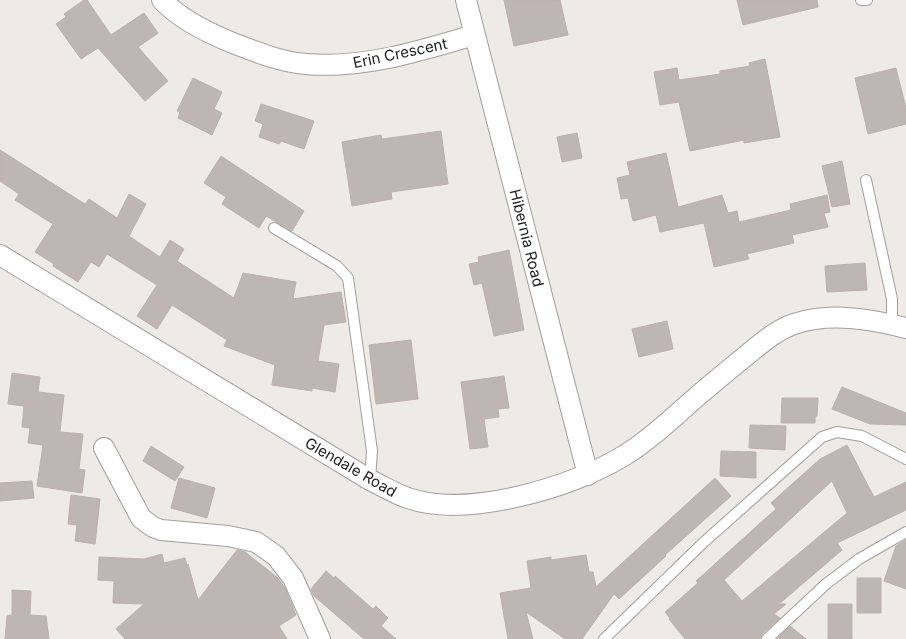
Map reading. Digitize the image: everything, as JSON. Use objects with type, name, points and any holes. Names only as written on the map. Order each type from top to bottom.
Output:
[{"type":"street","name":"Erin Crescent","points":[[162,0],[171,10],[217,36],[268,56],[305,64],[349,64],[406,54],[474,35]]},
{"type":"street","name":"Hibernia Road","points":[[466,0],[588,475]]},
{"type":"street","name":"Glendale Road","points":[[0,255],[370,480],[408,498],[446,506],[497,501],[548,490],[588,475],[624,456],[648,439],[716,380],[772,335],[794,324],[820,318],[850,318],[899,327]]},
{"type":"street","points":[[104,448],[140,518],[152,527],[161,530],[228,536],[256,542],[276,556],[293,578],[320,639]]},
{"type":"lane","points":[[861,0],[867,0]]},
{"type":"lane","points":[[866,180],[899,327]]},
{"type":"lane","points":[[274,228],[337,266],[348,278],[372,451],[370,480]]},
{"type":"lane","points":[[604,639],[704,542],[822,437],[837,432],[849,433],[876,443],[906,459]]},
{"type":"lane","points":[[766,639],[826,584],[859,559],[906,532]]},
{"type":"building","points":[[84,0],[87,0],[111,35],[144,13],[158,33],[138,47],[168,81],[145,101],[98,48],[81,59],[56,24],[66,17],[64,14]]},
{"type":"building","points":[[504,0],[560,0],[568,35],[514,46]]},
{"type":"building","points":[[737,0],[817,0],[818,7],[743,25]]},
{"type":"building","points":[[765,59],[780,137],[744,143],[744,140],[690,151],[679,102],[660,105],[654,72],[677,68],[679,80],[720,74],[720,71],[750,66],[749,63]]},
{"type":"building","points":[[896,68],[906,108],[906,124],[868,134],[855,78]]},
{"type":"building","points":[[193,78],[222,92],[214,109],[222,113],[212,135],[178,118],[180,112],[177,111]]},
{"type":"building","points":[[261,104],[314,121],[304,149],[281,141],[279,144],[259,137],[263,124],[255,121]]},
{"type":"building","points":[[441,131],[448,184],[391,192],[392,199],[352,206],[342,142],[381,135],[382,139]]},
{"type":"building","points":[[577,133],[582,158],[562,162],[557,137]]},
{"type":"building","points":[[0,150],[85,204],[89,199],[117,218],[129,194],[146,204],[129,236],[160,257],[170,240],[184,249],[177,261],[234,298],[243,273],[296,282],[293,299],[341,292],[346,322],[324,325],[318,361],[339,364],[335,392],[312,388],[312,391],[272,385],[275,365],[224,346],[227,340],[172,305],[157,329],[137,316],[157,285],[107,254],[99,267],[91,262],[78,282],[53,266],[54,264],[35,252],[53,224],[15,200],[19,194],[0,181]]},
{"type":"building","points":[[666,153],[678,207],[722,195],[728,213],[737,211],[739,222],[791,210],[790,204],[827,195],[830,212],[824,213],[828,227],[792,235],[794,243],[747,254],[749,259],[714,267],[704,223],[660,232],[656,215],[633,221],[628,198],[621,199],[617,178],[630,175],[627,162]]},
{"type":"building","points":[[221,156],[304,211],[292,231],[266,216],[259,228],[222,204],[226,197],[204,183]]},
{"type":"building","points":[[842,161],[850,204],[832,207],[822,166]]},
{"type":"building","points":[[509,250],[524,330],[494,336],[482,283],[474,285],[469,264],[479,262],[478,257]]},
{"type":"building","points":[[865,263],[867,290],[827,292],[825,266]]},
{"type":"building","points":[[667,321],[673,349],[639,357],[632,329]]},
{"type":"building","points":[[411,340],[418,399],[376,404],[369,345]]},
{"type":"building","points":[[12,373],[40,377],[38,392],[64,395],[60,432],[83,434],[79,469],[85,470],[82,493],[37,486],[43,445],[28,443],[30,428],[22,427],[24,406],[8,404]]},
{"type":"building","points":[[504,376],[509,408],[498,409],[499,417],[484,419],[488,447],[470,449],[461,382]]},
{"type":"building","points":[[842,387],[906,413],[906,425],[870,424],[832,409]]},
{"type":"building","points":[[782,398],[818,398],[815,423],[781,423]]},
{"type":"building","points":[[750,425],[786,426],[785,450],[749,448]]},
{"type":"building","points":[[847,445],[874,497],[906,482],[906,510],[837,543],[842,550],[779,604],[786,604],[774,614],[780,618],[762,634],[760,639],[685,639],[665,612],[698,583],[696,581],[776,509],[771,503],[820,459]],"holes":[[[832,481],[847,513],[742,601],[724,580]]]},
{"type":"building","points":[[151,446],[184,467],[175,481],[143,461]]},
{"type":"building","points":[[721,451],[756,452],[756,478],[720,476]]},
{"type":"building","points":[[179,478],[215,488],[207,518],[171,508]]},
{"type":"building","points":[[715,478],[731,496],[619,599],[614,594],[582,639],[565,639],[526,612],[533,639],[508,639],[500,593],[531,588],[527,561],[551,557],[551,560],[586,555],[589,572],[593,572],[596,587]]},
{"type":"building","points":[[32,481],[34,498],[0,501],[0,483]]},
{"type":"building","points":[[71,495],[100,499],[95,544],[75,541],[77,525],[68,524]]},
{"type":"building","points":[[906,540],[906,589],[884,581],[896,546]]},
{"type":"building","points":[[237,550],[245,552],[278,578],[285,588],[296,615],[279,626],[287,639],[125,639],[116,629],[144,604],[113,603],[114,581],[98,580],[99,557],[144,559],[162,554],[164,563],[185,558],[198,600]]},
{"type":"building","points":[[326,571],[334,578],[335,576],[373,609],[376,606],[388,618],[381,626],[396,639],[364,639],[314,596],[311,589]]},
{"type":"building","points":[[857,578],[881,578],[881,613],[857,613]]},
{"type":"building","points":[[12,590],[31,591],[30,615],[46,616],[49,639],[5,639],[7,616],[12,615]]},
{"type":"building","points":[[828,604],[852,604],[852,639],[828,639]]},
{"type":"building","points":[[790,626],[806,639],[777,639]]}]
